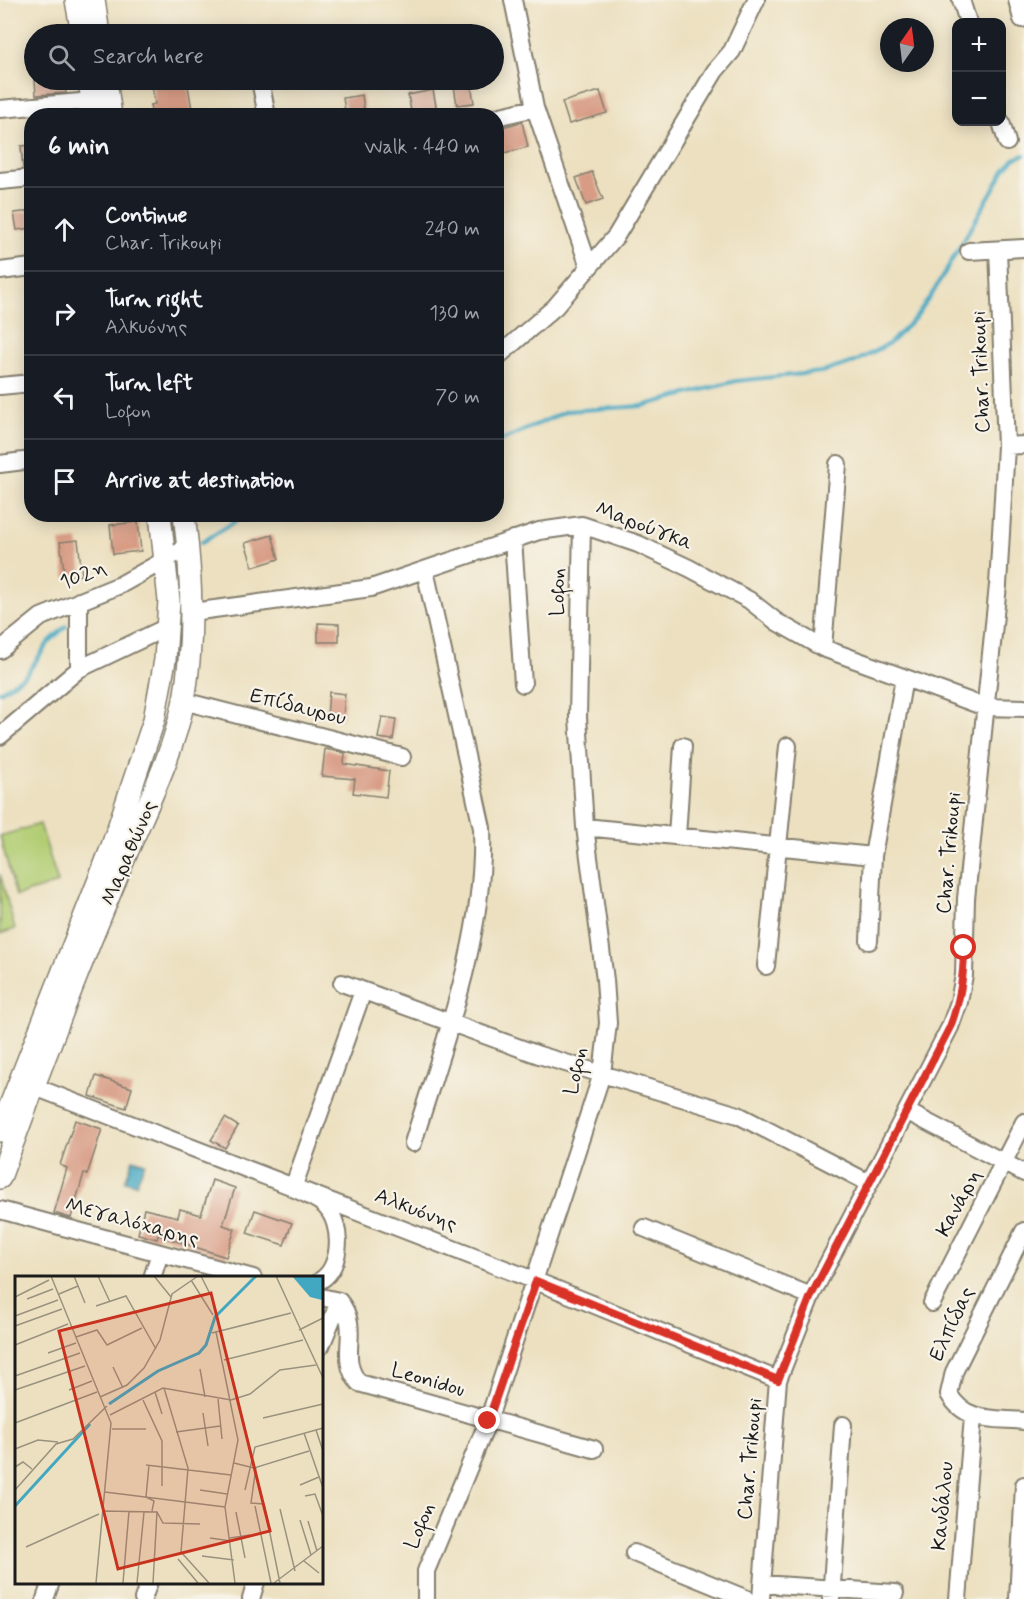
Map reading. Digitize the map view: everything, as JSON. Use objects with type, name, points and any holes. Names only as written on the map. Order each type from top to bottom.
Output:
[{"type":"main road","points":[[76,0],[80,24]]},
{"type":"main road","points":[[94,0],[98,24]]},
{"type":"main road","points":[[90,90],[93,108]]},
{"type":"main road","points":[[107,90],[110,108]]},
{"type":"main road","name":"Μαραθώνος","points":[[0,1131],[111,849],[144,752],[160,696],[167,627],[166,560],[161,522]]},
{"type":"main road","name":"Μαραθώνος","points":[[0,1178],[126,855],[155,793],[183,701],[189,663],[192,612],[185,522]]},
{"type":"street","points":[[513,0],[535,108],[589,267]]},
{"type":"street","points":[[504,351],[555,307],[629,218],[715,71],[732,51],[756,0]]},
{"type":"street","points":[[961,0],[967,18]]},
{"type":"street","points":[[1017,0],[1022,19]]},
{"type":"street","points":[[263,90],[266,108]]},
{"type":"street","points":[[504,115],[535,108]]},
{"type":"street","points":[[0,109],[24,109]]},
{"type":"street","points":[[1002,126],[1007,142]]},
{"type":"street","points":[[0,181],[24,179]]},
{"type":"street","points":[[969,251],[1024,248]]},
{"type":"street","name":"Char. Trikoupi","points":[[762,1592],[778,1380],[811,1296],[950,1027],[959,1002],[964,975],[966,899],[998,585],[1006,446],[998,250]]},
{"type":"street","points":[[0,271],[24,268]]},
{"type":"street","points":[[0,386],[24,384]]},
{"type":"street","points":[[1006,446],[1024,446]]},
{"type":"street","points":[[0,464],[24,461]]},
{"type":"street","points":[[823,648],[838,464]]},
{"type":"street","name":"Μαρούγκα","points":[[192,612],[344,594],[399,580],[513,539],[550,529],[582,525],[638,544],[689,568],[749,600],[777,622],[823,648],[985,707],[1024,708]]},
{"type":"street","name":"Lofon","points":[[426,1599],[426,1571],[488,1421],[536,1281],[602,1074],[608,1023],[606,991],[585,827],[578,717],[582,525]]},
{"type":"street","points":[[513,539],[523,684]]},
{"type":"street","name":"102η","points":[[0,651],[41,617],[120,585],[188,548]]},
{"type":"street","points":[[413,1143],[451,1021],[483,880],[482,828],[425,570]]},
{"type":"street","points":[[79,601],[79,669]]},
{"type":"street","points":[[0,736],[79,669],[167,627]]},
{"type":"street","points":[[869,941],[873,856],[904,678]]},
{"type":"street","name":"Επίδαυρου","points":[[183,701],[402,757]]},
{"type":"street","points":[[677,836],[683,746]]},
{"type":"street","points":[[766,966],[776,846],[788,746]]},
{"type":"street","points":[[585,827],[873,856]]},
{"type":"street","points":[[342,983],[451,1021],[538,1055],[738,1115],[869,1183]]},
{"type":"street","points":[[322,1279],[332,1269],[337,1256],[336,1230],[327,1207],[293,1188],[363,991]]},
{"type":"street","name":"Αλκυόνης","points":[[35,1088],[536,1281],[778,1380]]},
{"type":"street","points":[[908,1112],[1024,1173]]},
{"type":"street","name":"Κανάρη","points":[[932,1303],[1024,1122]]},
{"type":"street","name":"Μεγαλόχαρης","points":[[0,1210],[246,1276]]},
{"type":"street","points":[[644,1228],[811,1296]]},
{"type":"street","name":"Ελπίδας","points":[[973,1417],[954,1403],[949,1394],[950,1382],[1024,1231]]},
{"type":"street","points":[[153,1276],[160,1253]]},
{"type":"street","points":[[322,1297],[342,1306],[322,1344]]},
{"type":"street","name":"Leonidou","points":[[342,1306],[351,1327],[348,1364],[351,1374],[359,1383],[594,1449]]},
{"type":"street","points":[[973,1417],[1024,1421]]},
{"type":"street","name":"Κανδάλου","points":[[958,1599],[973,1417]]},
{"type":"street","points":[[831,1594],[843,1425]]},
{"type":"street","points":[[1018,1599],[1024,1485]]},
{"type":"street","points":[[634,1552],[747,1599]]},
{"type":"street","points":[[45,1599],[50,1584]]},
{"type":"street","points":[[143,1599],[148,1584]]},
{"type":"street","points":[[251,1599],[255,1584]]},
{"type":"street","points":[[762,1592],[895,1593]]},
{"type":"green space","points":[[40,824],[58,883],[16,896],[0,836]]},
{"type":"green space","points":[[0,874],[15,929],[0,934]]},
{"type":"water","points":[[133,1159],[145,1163],[136,1184],[125,1181]]},
{"type":"building","points":[[36,90],[66,90],[66,93],[36,95]]},
{"type":"building","points":[[153,90],[189,90],[192,108],[151,108],[150,105],[155,104]]},
{"type":"building","points":[[433,90],[436,108],[410,108],[408,95]]},
{"type":"building","points":[[455,90],[472,90],[474,103],[457,105]]},
{"type":"building","points":[[600,91],[607,113],[569,124],[562,102]]},
{"type":"building","points":[[362,95],[364,108],[345,108],[343,98]]},
{"type":"building","points":[[522,122],[528,147],[504,153],[504,126]]},
{"type":"building","points":[[21,146],[24,146],[24,168],[23,168]]},
{"type":"building","points":[[592,172],[603,199],[586,205],[576,178]]},
{"type":"building","points":[[24,212],[24,229],[17,230],[14,213]]},
{"type":"building","points":[[138,522],[141,551],[113,554],[110,525]]},
{"type":"building","points":[[272,535],[279,559],[253,567],[245,543]]},
{"type":"building","points":[[78,540],[82,575],[65,577],[60,542]]},
{"type":"building","points":[[318,623],[339,624],[339,642],[318,642]]},
{"type":"building","points":[[329,692],[345,694],[343,718],[327,717]]},
{"type":"building","points":[[382,717],[396,719],[393,740],[378,738]]},
{"type":"building","points":[[325,749],[345,753],[344,764],[389,771],[386,797],[353,793],[355,779],[322,776]]},
{"type":"building","points":[[96,1076],[132,1088],[126,1108],[90,1096]]},
{"type":"building","points":[[225,1118],[238,1126],[225,1148],[211,1140]]},
{"type":"building","points":[[75,1120],[102,1129],[87,1175],[84,1173],[71,1218],[54,1213],[67,1168],[60,1165]]},
{"type":"building","points":[[212,1180],[235,1188],[223,1225],[235,1229],[226,1257],[158,1235],[157,1239],[138,1234],[144,1209],[178,1217],[180,1209],[201,1215]]},
{"type":"building","points":[[255,1210],[292,1223],[284,1245],[247,1233]]},
{"type":"waterway","points":[[504,439],[567,411],[642,406],[736,381],[821,372],[855,362],[890,343],[915,318],[934,291],[1005,169],[1014,159],[1024,155]]},
{"type":"waterway","points":[[201,543],[234,522]]},
{"type":"waterway","points":[[0,692],[26,675],[49,642],[66,626]]},
{"type":"route","points":[[488,1421],[536,1281],[778,1380],[811,1296],[950,1027],[959,1002],[964,975],[964,948]]}]
